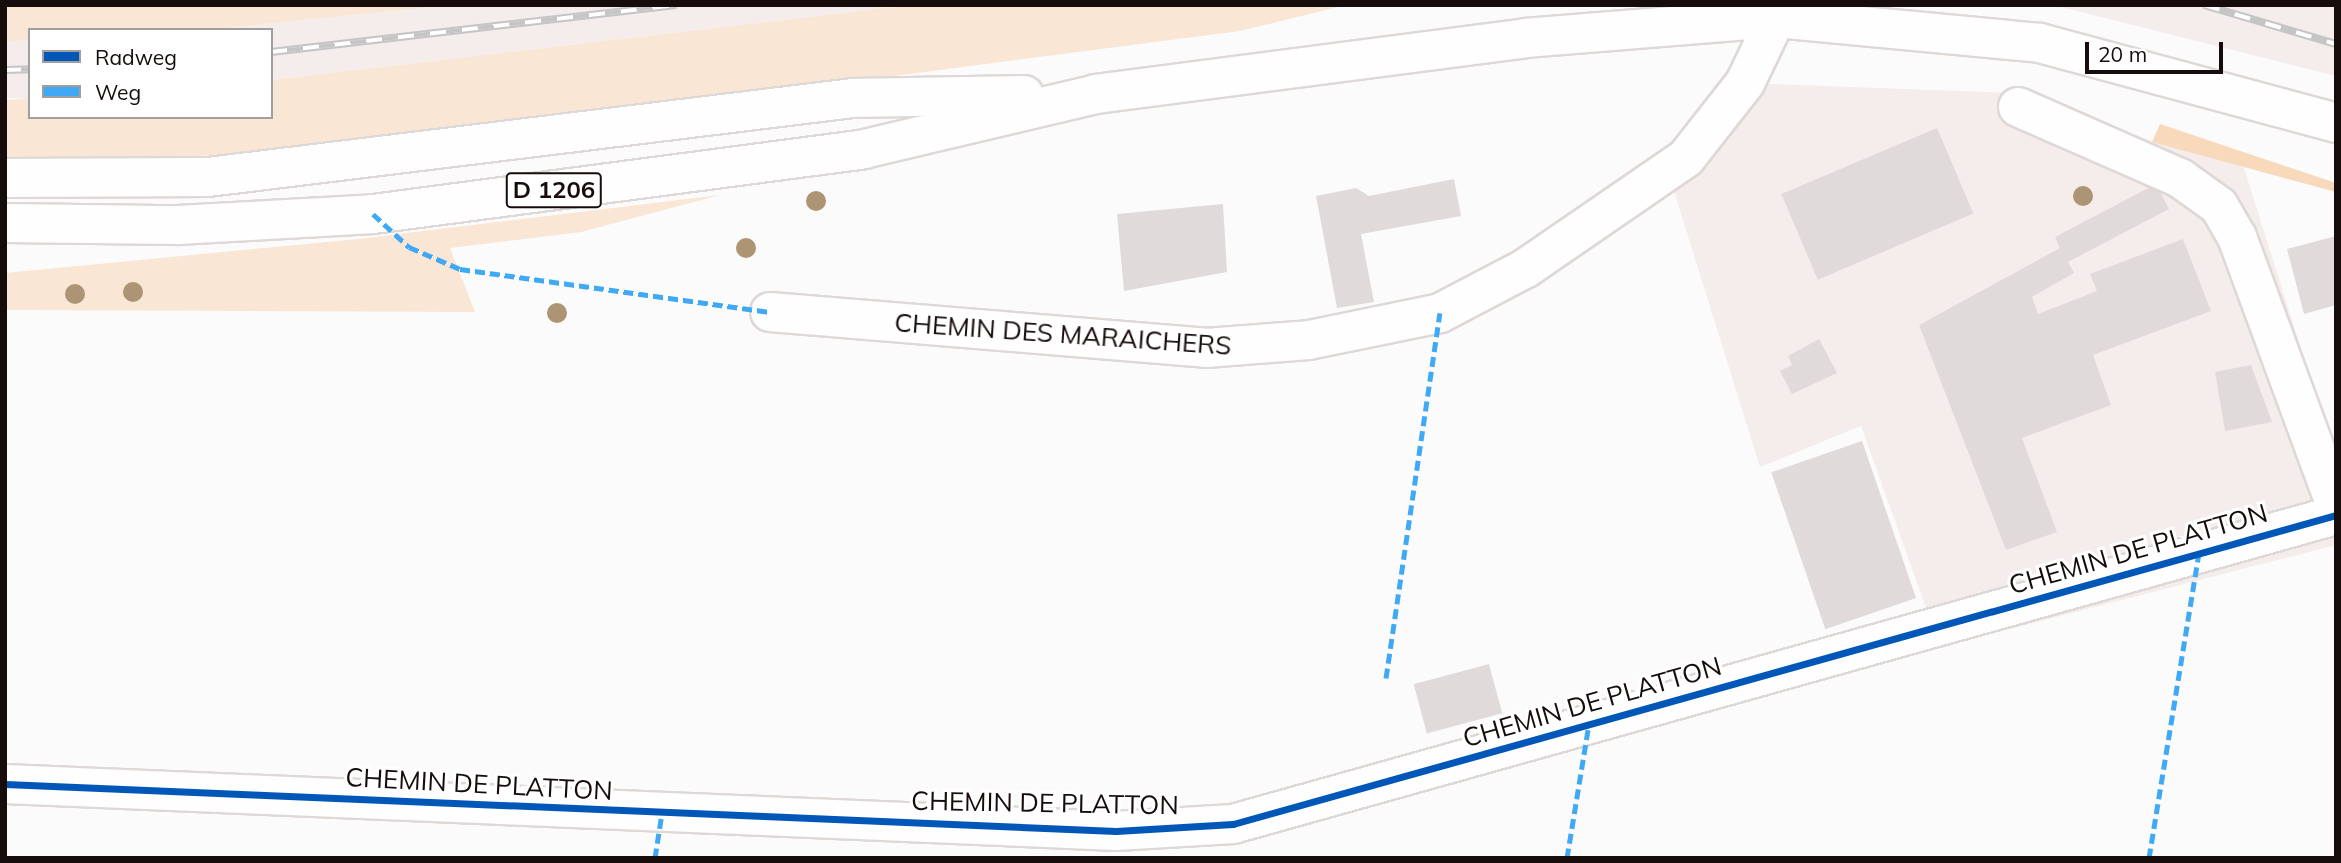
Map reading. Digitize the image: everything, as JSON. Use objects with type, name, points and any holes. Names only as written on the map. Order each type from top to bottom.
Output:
[{"type":"street","name":"D 1206","points":[[5,223],[179,225],[373,214],[864,149],[1096,94],[1525,38],[1776,18],[2040,43],[2336,123]]},
{"type":"street","name":"CHEMIN DES MARAICHERS","points":[[770,312],[1206,348],[1309,340],[1440,313],[1526,268],[1686,158],[1745,83],[1776,18]]},
{"type":"street","name":"D 1206","points":[[5,178],[208,177],[853,97],[1096,94]]},
{"type":"street","points":[[2018,107],[2180,178],[2219,206],[2237,237],[2336,506]]},
{"type":"street","name":"CHEMIN DE PLATTON","points":[[5,784],[1116,831],[1233,824],[2336,514]]},
{"type":"shaded area","points":[[5,5],[452,5],[226,28],[28,28],[28,40],[5,41]]},
{"type":"shaded area","points":[[452,5],[911,5],[273,80],[273,28],[226,28]]},
{"type":"shaded area","points":[[911,5],[1346,5],[1240,31],[517,125],[300,149],[115,162],[5,161],[5,100],[28,98],[28,119],[273,119],[273,80]]},
{"type":"shaded area","points":[[2053,5],[2327,5],[2336,8],[2336,76]]},
{"type":"shaded area","points":[[5,40],[28,40],[28,98],[5,98]]},
{"type":"shaded area","points":[[1745,83],[2038,94],[2152,142],[2243,165],[2336,459],[2336,545],[1940,647],[1861,426],[1760,467],[1668,172]]},
{"type":"shaded area","points":[[2160,124],[2336,183],[2336,192],[2152,142]]},
{"type":"shaded area","points":[[720,195],[581,232],[450,248],[475,312],[5,310],[5,273],[358,239]]},
{"type":"building","points":[[1937,128],[1973,214],[1818,280],[1781,194]]},
{"type":"building","points":[[1454,179],[1461,216],[1361,234],[1374,302],[1337,308],[1316,196],[1356,188],[1369,196]]},
{"type":"building","points":[[2156,184],[2169,209],[2068,262],[2074,273],[2032,297],[2038,314],[2097,291],[2090,274],[2183,239],[2211,311],[2093,355],[2111,405],[2022,438],[2057,532],[2006,550],[1919,325],[2060,248],[2055,237]]},
{"type":"building","points":[[1223,204],[1227,272],[1124,291],[1117,214]]},
{"type":"building","points":[[2336,236],[2336,305],[2304,314],[2287,249]]},
{"type":"building","points":[[1819,339],[1837,373],[1792,394],[1780,371],[1792,365],[1788,356]]},
{"type":"building","points":[[2251,365],[2272,422],[2225,431],[2215,372]]},
{"type":"building","points":[[1862,441],[1916,598],[1825,629],[1771,472]]},
{"type":"building","points":[[1489,664],[1502,713],[1427,733],[1414,684]]},
{"type":"railway","points":[[273,52],[676,5]]},
{"type":"railway","points":[[2204,5],[2336,44]]},
{"type":"railway","points":[[5,70],[28,69]]},
{"type":"marked path","points":[[373,214],[409,247],[460,269],[770,312]]},
{"type":"marked path","points":[[1386,678],[1440,313]]},
{"type":"marked path","points":[[2149,858],[2199,554]]},
{"type":"marked path","points":[[1567,858],[1589,724]]},
{"type":"marked path","points":[[655,858],[662,813]]},
{"type":"cycle path","points":[[5,784],[1116,831],[1233,824],[2336,515]]}]
